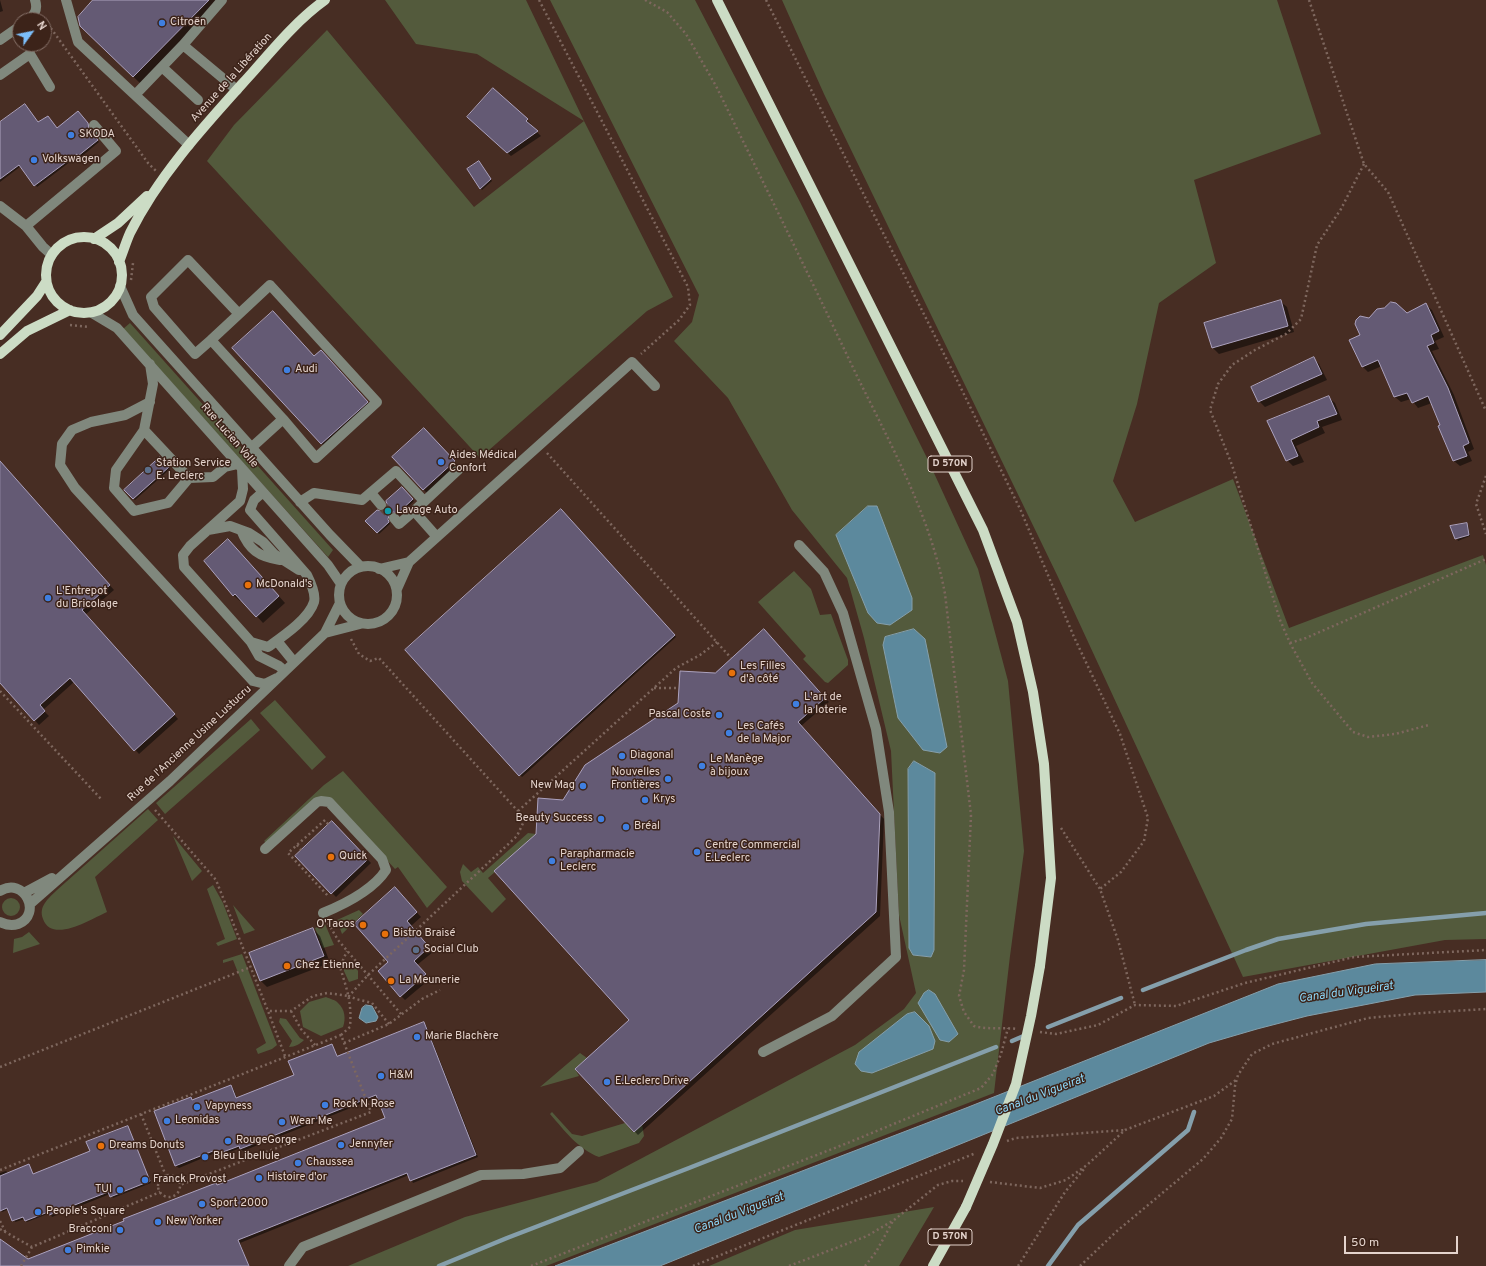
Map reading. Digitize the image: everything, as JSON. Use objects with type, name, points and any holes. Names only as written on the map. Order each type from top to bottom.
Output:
[{"type":"main road","name":"Avenue de la Libération","points":[[94,239],[118,223],[139,204],[163,179],[189,145],[285,37],[315,7],[325,0]]},
{"type":"main road","name":"D 570N","points":[[717,0],[983,530],[1017,622],[1033,692],[1044,764],[1051,878],[1040,966],[1016,1084],[993,1144],[966,1207],[933,1266]]},
{"type":"main road","name":"Avenue de la Libération","points":[[119,262],[130,234],[163,179]]},
{"type":"main road","points":[[0,335],[37,296],[46,282],[48,264],[52,255],[59,246],[70,240],[82,238],[94,239],[105,244],[113,252],[119,262],[122,274],[120,286],[110,303],[101,309],[92,312],[81,313],[70,310],[59,304],[51,294],[46,282]]},
{"type":"main road","points":[[0,354],[27,331],[70,310]]},
{"type":"street","points":[[66,0],[78,42],[189,145]]},
{"type":"street","points":[[135,95],[184,45],[222,0]]},
{"type":"street","points":[[0,40],[12,32]]},
{"type":"street","points":[[184,45],[237,90]]},
{"type":"street","points":[[0,75],[30,54],[50,86]]},
{"type":"street","points":[[162,67],[198,100]]},
{"type":"street","points":[[26,226],[116,152],[94,125]]},
{"type":"street","points":[[0,206],[26,226],[43,247],[52,255]]},
{"type":"street","points":[[211,340],[283,419],[316,458],[377,402],[270,285],[240,314],[195,354],[154,307],[151,297],[188,260],[240,314]]},
{"type":"street","points":[[120,286],[133,315],[251,448],[361,567]]},
{"type":"street","name":"Rue Lucien Volle","points":[[92,312],[117,328],[150,364],[328,565],[341,584]]},
{"type":"street","points":[[397,589],[393,580],[387,573],[370,566],[361,567],[353,570],[346,576],[341,584],[339,593],[340,603],[344,612],[351,619],[360,624],[370,625],[380,622],[388,617],[396,604],[397,589],[409,562],[632,362],[655,386]]},
{"type":"street","points":[[150,364],[153,384],[150,402],[144,430],[116,470],[114,488],[134,511],[168,503],[189,478],[213,477],[225,467],[240,466],[243,489],[240,501],[190,546],[183,555],[184,567],[251,642],[259,656],[279,666],[281,675],[265,684],[253,681],[75,488],[60,465],[62,444],[72,430],[91,422],[125,415],[150,402]]},
{"type":"street","points":[[251,448],[283,419]]},
{"type":"street","points":[[144,430],[189,478]]},
{"type":"street","points":[[394,518],[399,524],[459,469]]},
{"type":"street","points":[[300,502],[314,493],[362,500],[396,471],[424,501]]},
{"type":"street","points":[[251,642],[268,647],[304,618],[314,602],[312,586],[307,576],[250,510],[254,500],[263,492]]},
{"type":"street","points":[[371,493],[381,505]]},
{"type":"street","points":[[414,510],[437,537]]},
{"type":"street","points":[[208,530],[230,526],[249,533],[263,542],[282,560],[307,576]]},
{"type":"street","points":[[763,1052],[832,1016],[896,957],[889,812],[876,729],[843,613],[824,572],[799,545]]},
{"type":"street","points":[[379,569],[409,562]]},
{"type":"street","name":"Rue de l'Ancienne Usine Lustucru","points":[[0,922],[9,925],[21,923],[28,914],[30,904],[170,781],[325,633],[340,603]]},
{"type":"street","name":"Rue de l'Ancienne Usine Lustucru","points":[[325,633],[360,624]]},
{"type":"street","points":[[277,640],[294,662]]},
{"type":"street","points":[[265,849],[312,807],[322,800],[329,802],[382,859],[386,870],[376,881],[344,904],[323,913]]},
{"type":"street","name":"Rue de l'Ancienne Usine Lustucru","points":[[24,893],[68,870]]},
{"type":"street","points":[[0,891],[13,887],[20,889],[30,904]]},
{"type":"street","points":[[289,1266],[303,1247],[481,1175],[523,1174],[560,1168],[579,1151]]},
{"type":"path","points":[[539,0],[688,287],[690,304],[678,320],[632,362]]},
{"type":"path","points":[[646,0],[667,12],[686,34],[716,86],[888,440],[916,503],[940,569],[946,602],[971,815],[964,970],[959,996],[964,1012],[974,1026],[984,1029],[1008,1028],[1024,1030]]},
{"type":"path","points":[[766,0],[1004,476],[1021,512],[1074,638],[1120,734],[1148,818],[1144,841],[1121,872],[1100,889]]},
{"type":"path","points":[[1309,0],[1364,164],[1388,192],[1486,411]]},
{"type":"path","points":[[36,3],[43,17],[148,163],[163,179]]},
{"type":"path","points":[[1364,164],[1341,210],[1317,245],[1301,319],[1286,334],[1255,350],[1232,365],[1218,384],[1210,410],[1232,465],[1280,620],[1290,643],[1312,683],[1353,732],[1368,737],[1395,734],[1429,725]]},
{"type":"path","points":[[131,284],[134,257]]},
{"type":"path","points":[[72,324],[92,328]]},
{"type":"path","points":[[540,446],[731,658]]},
{"type":"path","points":[[1486,476],[1476,504],[1486,534]]},
{"type":"path","points":[[1290,643],[1306,638],[1486,559]]},
{"type":"path","points":[[343,628],[359,654],[370,661],[380,658],[525,819],[537,820]]},
{"type":"path","points":[[518,811],[676,668],[700,655],[717,642]]},
{"type":"path","points":[[654,688],[679,688]]},
{"type":"path","points":[[0,691],[102,800]]},
{"type":"path","points":[[147,801],[216,880],[286,1056]]},
{"type":"path","points":[[349,996],[368,975],[517,836],[525,819]]},
{"type":"path","points":[[301,850],[297,845],[325,820],[328,824]]},
{"type":"path","points":[[1059,823],[1065,836],[1100,889],[1118,940],[1134,1005]]},
{"type":"path","points":[[1040,1032],[1056,1034],[1098,1026],[1134,1005],[1176,1006],[1246,982],[1354,957],[1486,950]]},
{"type":"path","points":[[0,1170],[341,1035],[350,1027],[351,1009],[349,996],[340,967],[347,951]]},
{"type":"path","points":[[0,1067],[251,967]]},
{"type":"path","points":[[368,975],[402,1014]]},
{"type":"path","points":[[344,1043],[389,1024],[422,999],[440,990]]},
{"type":"path","points":[[268,1011],[291,1011],[314,996],[326,993],[349,996],[356,1000],[372,1003],[389,1024]]},
{"type":"path","points":[[1080,1266],[1117,1231],[1203,1159],[1221,1138],[1232,1119],[1238,1075],[1252,1054],[1272,1044],[1368,1018],[1486,1009]]},
{"type":"path","points":[[291,1011],[301,1030],[316,1045]]},
{"type":"path","points":[[531,1266],[845,1144],[981,1088],[993,1074],[1001,1054],[1008,1028]]},
{"type":"path","points":[[180,1185],[371,1112],[341,1035]]},
{"type":"path","points":[[1002,1143],[1016,1138],[1125,1130],[1214,1096],[1237,1080]]},
{"type":"path","points":[[141,1114],[166,1176]]},
{"type":"path","points":[[1018,1266],[1065,1192],[1088,1165],[1125,1130]]},
{"type":"path","points":[[693,1266],[980,1152]]},
{"type":"path","points":[[990,1182],[1040,1188],[1066,1180],[1088,1165]]},
{"type":"path","points":[[166,1176],[175,1177],[180,1185],[178,1193],[173,1196],[164,1196],[160,1192],[159,1182],[166,1176]]},
{"type":"path","points":[[789,1266],[867,1236],[894,1220],[938,1185],[952,1181],[967,1182]]},
{"type":"path","points":[[21,1266],[32,1247],[160,1192]]},
{"type":"path","points":[[866,1266],[876,1252],[894,1220]]},
{"type":"path","points":[[0,1221],[6,1233]]},
{"type":"path","points":[[0,1229],[32,1247]]},
{"type":"green space","points":[[385,0],[526,0],[584,121],[477,54],[416,44]]},
{"type":"green space","points":[[550,0],[695,0],[800,202],[928,460],[978,569],[1008,681],[1024,851],[994,1093],[546,1266],[348,1266],[465,1217],[597,1182],[855,1045],[904,1009],[916,993],[899,915],[891,751],[864,638],[847,578],[792,510],[728,398],[674,341],[692,322],[699,295]],"holes":[[[914,761],[935,773],[934,950],[931,957],[913,955],[909,948],[908,769]]]},
{"type":"green space","points":[[782,0],[1277,0],[1321,134],[1194,180],[1216,263],[1159,303],[1137,404],[1113,481],[1135,522],[1233,479],[1289,628],[1483,555],[1486,565],[1486,939],[1445,940],[1243,977],[1058,577],[824,94]]},
{"type":"green space","points":[[327,30],[474,207],[584,121],[673,297],[647,311],[480,458],[207,161],[234,125]]},
{"type":"green space","points":[[130,323],[333,550],[328,557],[123,329]]},
{"type":"green space","points":[[794,571],[811,589],[820,615],[831,614],[848,660],[848,665],[828,683],[825,682],[803,659],[806,656],[758,602]]},
{"type":"green space","points":[[275,700],[326,757],[312,770],[260,713]]},
{"type":"green space","points":[[251,719],[260,730],[165,814],[156,803]]},
{"type":"green space","points":[[343,771],[447,887],[427,908],[398,867],[395,869],[329,797],[268,844],[264,841],[324,785]]},
{"type":"green space","points":[[148,809],[158,820],[95,877],[107,912],[72,928],[63,930],[48,926],[43,919],[42,910],[48,899]]},
{"type":"green space","points":[[528,833],[536,834],[488,878],[506,899],[492,913],[462,881],[460,872],[463,864],[471,872],[478,867],[483,873]]},
{"type":"green space","points":[[173,836],[202,871],[192,881]]},
{"type":"green space","points":[[213,885],[223,903],[237,939],[218,946],[216,943],[225,939],[207,889]]},
{"type":"green space","points":[[11,898],[17,901],[20,907],[17,913],[11,916],[5,913],[2,907],[5,901]]},
{"type":"green space","points":[[233,905],[255,930],[244,934]]},
{"type":"green space","points":[[359,910],[363,914],[342,934],[337,920]]},
{"type":"green space","points":[[325,924],[334,945],[323,948],[315,928]]},
{"type":"green space","points":[[29,932],[40,944],[13,953],[14,939],[22,937]]},
{"type":"green space","points":[[242,954],[277,1045],[272,1049],[258,1054],[256,1049],[266,1043],[233,960],[223,963],[223,960]]},
{"type":"green space","points":[[354,963],[358,971],[358,979],[349,982],[344,971],[344,967],[347,964]]},
{"type":"green space","points":[[326,997],[336,1001],[340,1005],[344,1014],[344,1021],[343,1027],[321,1036],[303,1027],[300,1011],[309,1002]]},
{"type":"green space","points":[[280,1018],[286,1019],[300,1038],[304,1040],[301,1043],[289,1047],[292,1041],[279,1022]]},
{"type":"green space","points":[[580,1053],[587,1058],[575,1069],[579,1076],[540,1087]]},
{"type":"green space","points":[[552,1112],[572,1134],[582,1136],[625,1123],[633,1132],[642,1124],[644,1136],[639,1143],[599,1157],[591,1154],[572,1139],[550,1114]]},
{"type":"green space","points":[[934,1207],[899,1266],[709,1266],[795,1230]]},
{"type":"water","points":[[868,506],[877,506],[912,598],[912,610],[890,625],[877,623],[868,613],[836,535]]},
{"type":"water","points":[[914,629],[925,639],[947,747],[940,753],[923,750],[898,718],[883,645],[885,637]]},
{"type":"water","points":[[914,761],[935,773],[934,950],[931,957],[913,955],[909,948],[908,769]]},
{"type":"water","name":"Canal du Vigueirat","points":[[1486,960],[1486,992],[1415,995],[1307,1016],[1209,1043],[660,1266],[555,1266],[966,1108],[1278,984],[1375,964]]},
{"type":"water","points":[[929,990],[935,994],[958,1034],[949,1042],[940,1040],[918,1003],[924,993]]},
{"type":"water","points":[[366,1005],[372,1006],[378,1017],[376,1021],[366,1023],[359,1018],[362,1008]]},
{"type":"water","points":[[915,1012],[929,1026],[935,1041],[933,1049],[872,1073],[861,1071],[855,1064],[859,1052],[907,1014]]},
{"type":"building","points":[[93,0],[209,0],[133,77],[80,26],[78,17]]},
{"type":"building","points":[[493,88],[528,119],[526,121],[538,131],[507,153],[467,117]]},
{"type":"building","points":[[25,104],[38,122],[48,116],[57,128],[78,111],[88,123],[89,129],[98,140],[78,156],[77,154],[34,186],[19,165],[0,179],[0,122]]},
{"type":"building","points":[[479,161],[491,179],[480,189],[467,169]]},
{"type":"building","points":[[1281,300],[1288,326],[1212,348],[1204,323]]},
{"type":"building","points":[[1391,302],[1396,303],[1407,313],[1426,303],[1439,331],[1431,335],[1434,343],[1427,346],[1448,388],[1469,443],[1463,446],[1467,456],[1453,461],[1438,426],[1440,425],[1428,396],[1412,403],[1407,393],[1394,397],[1378,360],[1362,367],[1349,340],[1360,335],[1355,324],[1356,320],[1360,316],[1369,318],[1377,309],[1384,308]]},
{"type":"building","points":[[273,311],[314,356],[321,350],[368,402],[321,444],[232,348]]},
{"type":"building","points":[[1314,357],[1322,374],[1258,402],[1251,387]]},
{"type":"building","points":[[1329,396],[1337,414],[1317,421],[1319,427],[1291,440],[1298,456],[1286,461],[1267,421]]},
{"type":"building","points":[[424,428],[455,461],[423,490],[392,457]]},
{"type":"building","points":[[160,457],[169,467],[133,499],[124,490]]},
{"type":"building","name":"L'Entrepot du Bricolage","points":[[0,461],[110,585],[82,610],[175,714],[134,751],[70,678],[40,705],[45,711],[34,721],[0,683]]},
{"type":"building","name":"Lavage Auto","points":[[402,487],[413,499],[398,513],[390,513],[388,519],[389,522],[377,533],[365,521],[377,510],[385,510],[387,504],[386,501]]},
{"type":"building","points":[[561,509],[675,635],[519,776],[405,650]]},
{"type":"building","points":[[1467,523],[1469,535],[1455,539],[1450,526]]},
{"type":"building","points":[[228,539],[279,596],[256,617],[235,594],[233,596],[204,561]]},
{"type":"building","name":"Centre Commercial E.Leclerc","points":[[764,629],[825,698],[798,722],[880,814],[876,912],[634,1132],[575,1069],[629,1020],[494,871],[536,834],[538,798],[563,800],[585,765],[678,703],[680,671],[715,673]]},
{"type":"building","name":"Quick","points":[[332,821],[368,859],[331,894],[295,856]]},
{"type":"building","points":[[395,887],[417,912],[407,921],[429,947],[414,961],[426,974],[400,997],[378,971],[388,962],[354,924]]},
{"type":"building","points":[[313,928],[324,956],[260,981],[249,953]]},
{"type":"building","points":[[424,1022],[476,1155],[410,1181],[407,1173],[238,1240],[249,1266],[0,1266],[0,1239],[28,1259],[124,1221],[123,1219],[216,1183],[217,1185],[385,1118],[376,1095],[240,1149],[239,1146],[215,1155],[213,1151],[175,1166],[154,1111],[191,1097],[192,1100],[231,1085],[236,1098],[294,1075],[288,1061],[332,1044],[337,1056]]},
{"type":"building","points":[[128,1126],[150,1181],[110,1197],[108,1192],[49,1215],[48,1212],[25,1221],[23,1217],[12,1221],[7,1208],[0,1211],[0,1176],[29,1164],[33,1174],[90,1151],[86,1142]]},
{"type":"waterway","points":[[1143,990],[1278,939],[1366,924],[1486,913]]},
{"type":"waterway","points":[[1048,1027],[1121,998]]},
{"type":"waterway","points":[[1012,1041],[1026,1035]]},
{"type":"waterway","points":[[439,1266],[996,1047]]},
{"type":"waterway","points":[[1048,1266],[1078,1225],[1188,1130],[1194,1112]]},
{"type":"tunnel","points":[[381,505],[394,518]]},
{"type":"place","name":"Citroën","points":[[162,23]]},
{"type":"place","name":"SKODA","points":[[71,135]]},
{"type":"place","name":"Volkswagen","points":[[34,160]]},
{"type":"place","name":"Audi","points":[[287,370]]},
{"type":"place","name":"Aides Médical Confort","points":[[441,462]]},
{"type":"place","name":"Station Service E. Leclerc","points":[[148,470]]},
{"type":"place","name":"Lavage Auto","points":[[388,511]]},
{"type":"place","name":"McDonald's","points":[[248,585]]},
{"type":"place","name":"L'Entrepot du Bricolage","points":[[48,598]]},
{"type":"place","name":"Les Filles d'à côté","points":[[732,673]]},
{"type":"place","name":"L'art de la loterie","points":[[796,704]]},
{"type":"place","name":"Pascal Coste","points":[[719,715]]},
{"type":"place","name":"Les Cafés de la Major","points":[[729,733]]},
{"type":"place","name":"Diagonal","points":[[622,756]]},
{"type":"place","name":"Le Manège à bijoux","points":[[702,766]]},
{"type":"place","name":"Nouvelles Frontières","points":[[668,779]]},
{"type":"place","name":"New Mag","points":[[583,786]]},
{"type":"place","name":"Krys","points":[[645,800]]},
{"type":"place","name":"Beauty Success","points":[[601,819]]},
{"type":"place","name":"Bréal","points":[[626,827]]},
{"type":"place","name":"Centre Commercial E.Leclerc","points":[[697,852]]},
{"type":"place","name":"Quick","points":[[331,857]]},
{"type":"place","name":"Parapharmacie Leclerc","points":[[552,861]]},
{"type":"place","name":"O'Tacos","points":[[363,925]]},
{"type":"place","name":"Bistro Braisé","points":[[385,934]]},
{"type":"place","name":"Social Club","points":[[416,950]]},
{"type":"place","name":"Chez Etienne","points":[[287,966]]},
{"type":"place","name":"La Meunerie","points":[[391,981]]},
{"type":"place","name":"Marie Blachère","points":[[417,1037]]},
{"type":"place","name":"H&M","points":[[381,1076]]},
{"type":"place","name":"E.Leclerc Drive","points":[[607,1082]]},
{"type":"place","name":"Rock N Rose","points":[[325,1105]]},
{"type":"place","name":"Vapyness","points":[[197,1107]]},
{"type":"place","name":"Leonidas","points":[[167,1121]]},
{"type":"place","name":"Wear Me","points":[[282,1122]]},
{"type":"place","name":"RougeGorge","points":[[228,1141]]},
{"type":"place","name":"Jennyfer","points":[[341,1145]]},
{"type":"place","name":"Dreams Donuts","points":[[101,1146]]},
{"type":"place","name":"Bleu Libellule","points":[[205,1157]]},
{"type":"place","name":"Chaussea","points":[[298,1163]]},
{"type":"place","name":"Histoire d'or","points":[[259,1178]]},
{"type":"place","name":"Franck Provost","points":[[145,1180]]},
{"type":"place","name":"TUI","points":[[120,1190]]},
{"type":"place","name":"Sport 2000","points":[[202,1204]]},
{"type":"place","name":"People's Square","points":[[38,1212]]},
{"type":"place","name":"New Yorker","points":[[158,1222]]},
{"type":"place","name":"Bracconi","points":[[120,1230]]},
{"type":"place","name":"Pimkie","points":[[68,1250]]}]
